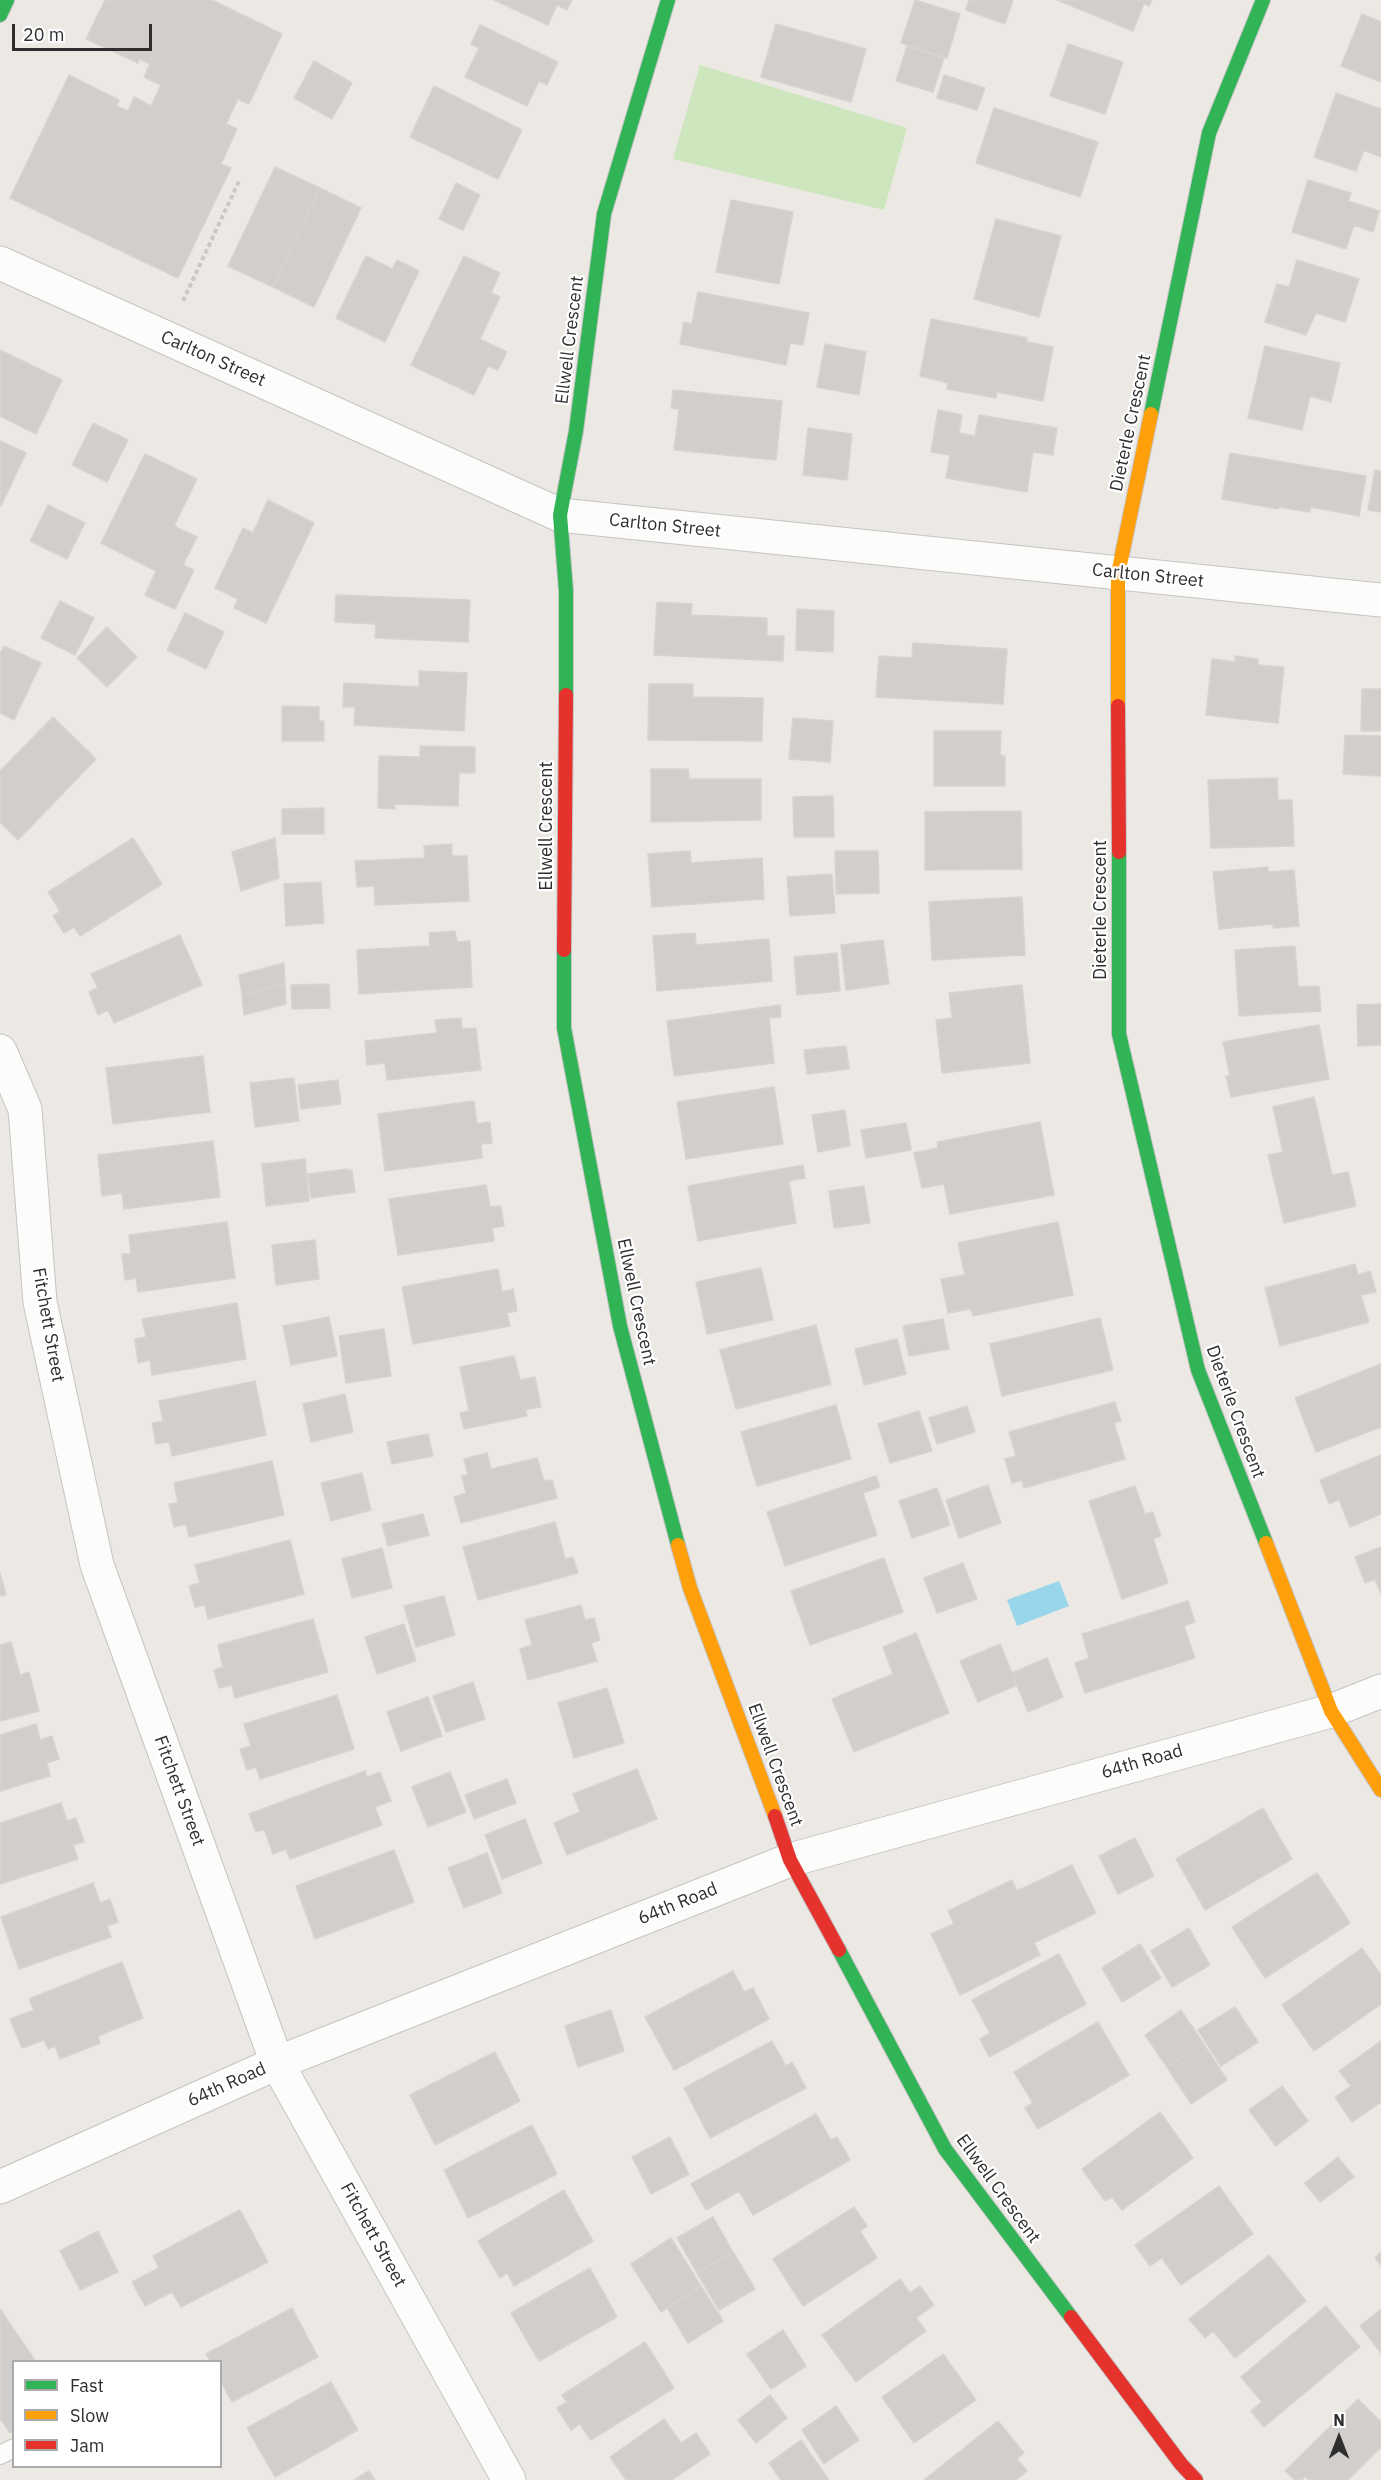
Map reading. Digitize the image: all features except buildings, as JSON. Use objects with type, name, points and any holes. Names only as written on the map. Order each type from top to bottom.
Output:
[{"type":"street","points":[[0,15],[7,0]]},
{"type":"street","name":"Ellwell Crescent","points":[[668,0],[604,214],[574,443],[560,515],[566,591],[564,1029],[620,1326],[687,1576],[763,1778],[790,1860],[945,2150],[1180,2464],[1196,2480]]},
{"type":"street","name":"Dieterle Crescent","points":[[1263,0],[1209,133],[1118,574],[1119,1034],[1198,1370],[1331,1711],[1381,1790]]},
{"type":"street","name":"Carlton Street","points":[[0,263],[560,515],[1381,600]]},
{"type":"street","name":"Fitchett Street","points":[[0,1052],[25,1109],[40,1302],[97,1565],[277,2063],[509,2480]]},
{"type":"street","name":"64th Road","points":[[0,2187],[277,2063],[790,1860],[1331,1711],[1381,1691]]},
{"type":"path","points":[[182,301],[239,181]]},
{"type":"green space","points":[[700,65],[907,128],[884,210],[673,159]]},
{"type":"water","points":[[1059,1581],[1069,1606],[1017,1626],[1007,1600]]},
{"type":"traffic: fast","points":[[0,15],[7,0]]},
{"type":"traffic: fast","points":[[566,695],[566,591],[560,515],[576,431],[604,214],[668,0]]},
{"type":"traffic: fast","points":[[1151,414],[1209,133],[1263,0]]},
{"type":"traffic: fast","points":[[1119,852],[1119,1034],[1198,1370],[1266,1543]]},
{"type":"traffic: fast","points":[[564,950],[564,1028],[620,1326],[678,1545]]},
{"type":"traffic: fast","points":[[839,1950],[945,2149],[1071,2317]]},
{"type":"traffic: slow","points":[[1118,706],[1118,574],[1151,414]]},
{"type":"traffic: slow","points":[[1266,1543],[1331,1711],[1381,1790]]},
{"type":"traffic: slow","points":[[678,1545],[690,1588],[775,1816]]},
{"type":"traffic: jam","points":[[564,950],[566,695]]},
{"type":"traffic: jam","points":[[1118,706],[1119,852]]},
{"type":"traffic: jam","points":[[775,1816],[790,1860],[839,1950]]},
{"type":"traffic: jam","points":[[1071,2317],[1181,2464],[1196,2480]]}]
